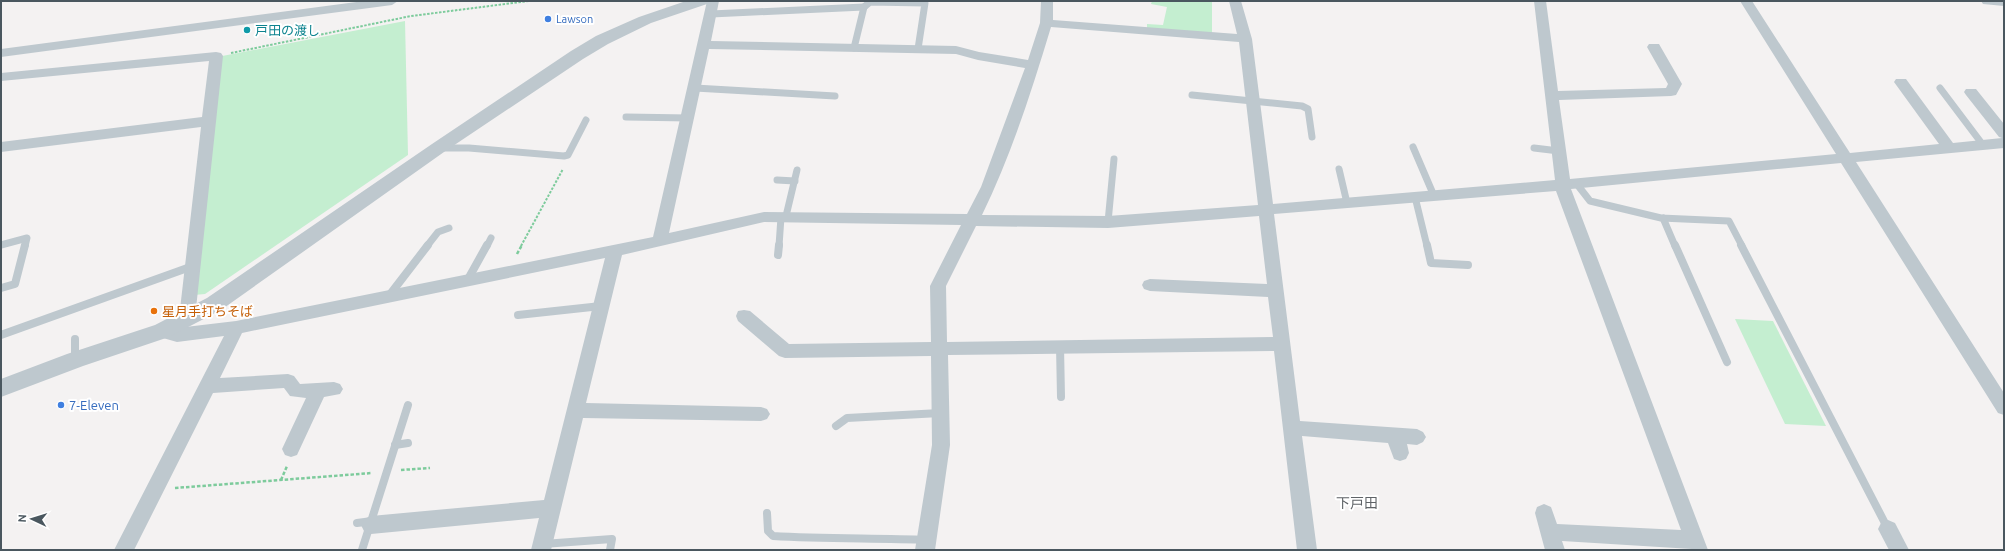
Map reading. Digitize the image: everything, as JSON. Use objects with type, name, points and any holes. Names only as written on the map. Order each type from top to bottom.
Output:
[{"type":"street","points":[[1,53],[392,1]]},
{"type":"street","points":[[926,545],[941,445],[938,286],[988,187],[1033,65],[1046,23],[1047,1]]},
{"type":"street","points":[[1235,1],[1244,39],[1266,210],[1306,550]]},
{"type":"street","points":[[1540,1],[1559,151],[1569,184],[1696,544],[1552,541],[1544,513]]},
{"type":"street","points":[[1746,1],[2004,408]]},
{"type":"street","points":[[1989,1],[2004,1]]},
{"type":"street","points":[[1,388],[75,360],[162,331],[214,304],[438,148],[577,55],[602,40],[645,20],[708,5],[704,45],[660,240]]},
{"type":"street","points":[[1046,23],[1244,39]]},
{"type":"street","points":[[704,45],[956,50],[978,56],[1033,65]]},
{"type":"street","points":[[1552,96],[1671,92],[1675,84],[1654,47]]},
{"type":"street","points":[[1,77],[216,56],[187,318]]},
{"type":"street","points":[[1901,82],[1949,148]]},
{"type":"street","points":[[1971,92],[2004,134]]},
{"type":"street","points":[[1,147],[209,121]]},
{"type":"street","points":[[162,331],[178,335],[236,328],[468,281],[764,217],[784,216],[1108,222],[1434,196],[2004,143]]},
{"type":"street","points":[[542,547],[615,250]]},
{"type":"street","points":[[1150,285],[1169,280],[1275,291]]},
{"type":"street","points":[[744,316],[785,351],[938,347],[1281,344]]},
{"type":"street","points":[[124,550],[236,328]]},
{"type":"street","points":[[208,386],[288,381],[296,391],[326,390],[291,449]]},
{"type":"street","points":[[575,410],[761,414]]},
{"type":"street","points":[[1292,428],[1398,444],[1416,437]]},
{"type":"street","points":[[366,523],[551,508]]},
{"type":"street","points":[[1888,529],[1899,550]]},
{"type":"lane","points":[[854,48],[864,7],[870,2],[925,2],[918,49]]},
{"type":"lane","points":[[708,5],[864,7]]},
{"type":"lane","points":[[694,88],[835,96]]},
{"type":"lane","points":[[1940,88],[1983,145]]},
{"type":"lane","points":[[807,102],[810,94]]},
{"type":"lane","points":[[1192,95],[1308,108],[1312,136]]},
{"type":"lane","points":[[626,117],[688,118]]},
{"type":"lane","points":[[438,148],[469,148],[564,156],[568,155],[586,120]]},
{"type":"lane","points":[[1413,148],[1434,196]]},
{"type":"lane","points":[[1534,148],[1559,151]]},
{"type":"lane","points":[[1108,222],[1114,159]]},
{"type":"lane","points":[[1339,168],[1347,203]]},
{"type":"lane","points":[[778,255],[784,216],[797,170]]},
{"type":"lane","points":[[777,180],[794,181]]},
{"type":"lane","points":[[1569,184],[1590,201],[1663,218],[1730,221],[1888,529]]},
{"type":"lane","points":[[1415,197],[1432,263],[1468,265]]},
{"type":"lane","points":[[1663,218],[1727,362]]},
{"type":"lane","points":[[388,297],[438,232],[449,228]]},
{"type":"lane","points":[[1,244],[27,238],[15,284],[1,288]]},
{"type":"lane","points":[[468,281],[491,238]]},
{"type":"lane","points":[[1,335],[193,266]]},
{"type":"lane","points":[[518,316],[601,306]]},
{"type":"lane","points":[[74,339],[75,360]]},
{"type":"lane","points":[[1060,346],[1061,397]]},
{"type":"lane","points":[[362,550],[366,523],[386,471],[408,404]]},
{"type":"lane","points":[[836,426],[846,418],[940,413]]},
{"type":"lane","points":[[395,445],[408,444]]},
{"type":"lane","points":[[768,513],[768,531],[774,536],[823,539],[858,537],[926,545]]},
{"type":"lane","points":[[542,547],[612,539],[610,550]]},
{"type":"path","points":[[216,56],[411,16],[529,1]]},
{"type":"path","points":[[507,272],[568,160],[564,156]]},
{"type":"path","points":[[155,489],[430,468]]},
{"type":"green space","points":[[1152,1],[1212,1],[1212,33],[1147,28],[1147,24],[1163,25],[1167,7],[1151,4]]},
{"type":"green space","points":[[405,21],[408,155],[205,294],[194,295],[217,57]]},
{"type":"green space","points":[[1735,319],[1773,321],[1826,426],[1785,424]]},
{"type":"place","name":"Lawson","points":[[548,19]]},
{"type":"place","name":"戸田の渡し","points":[[247,30]]},
{"type":"place","name":"星月手打ちそば","points":[[154,311]]},
{"type":"place","name":"7-Eleven","points":[[61,405]]},
{"type":"district","name":"下戸田","points":[[1357,503]]}]
